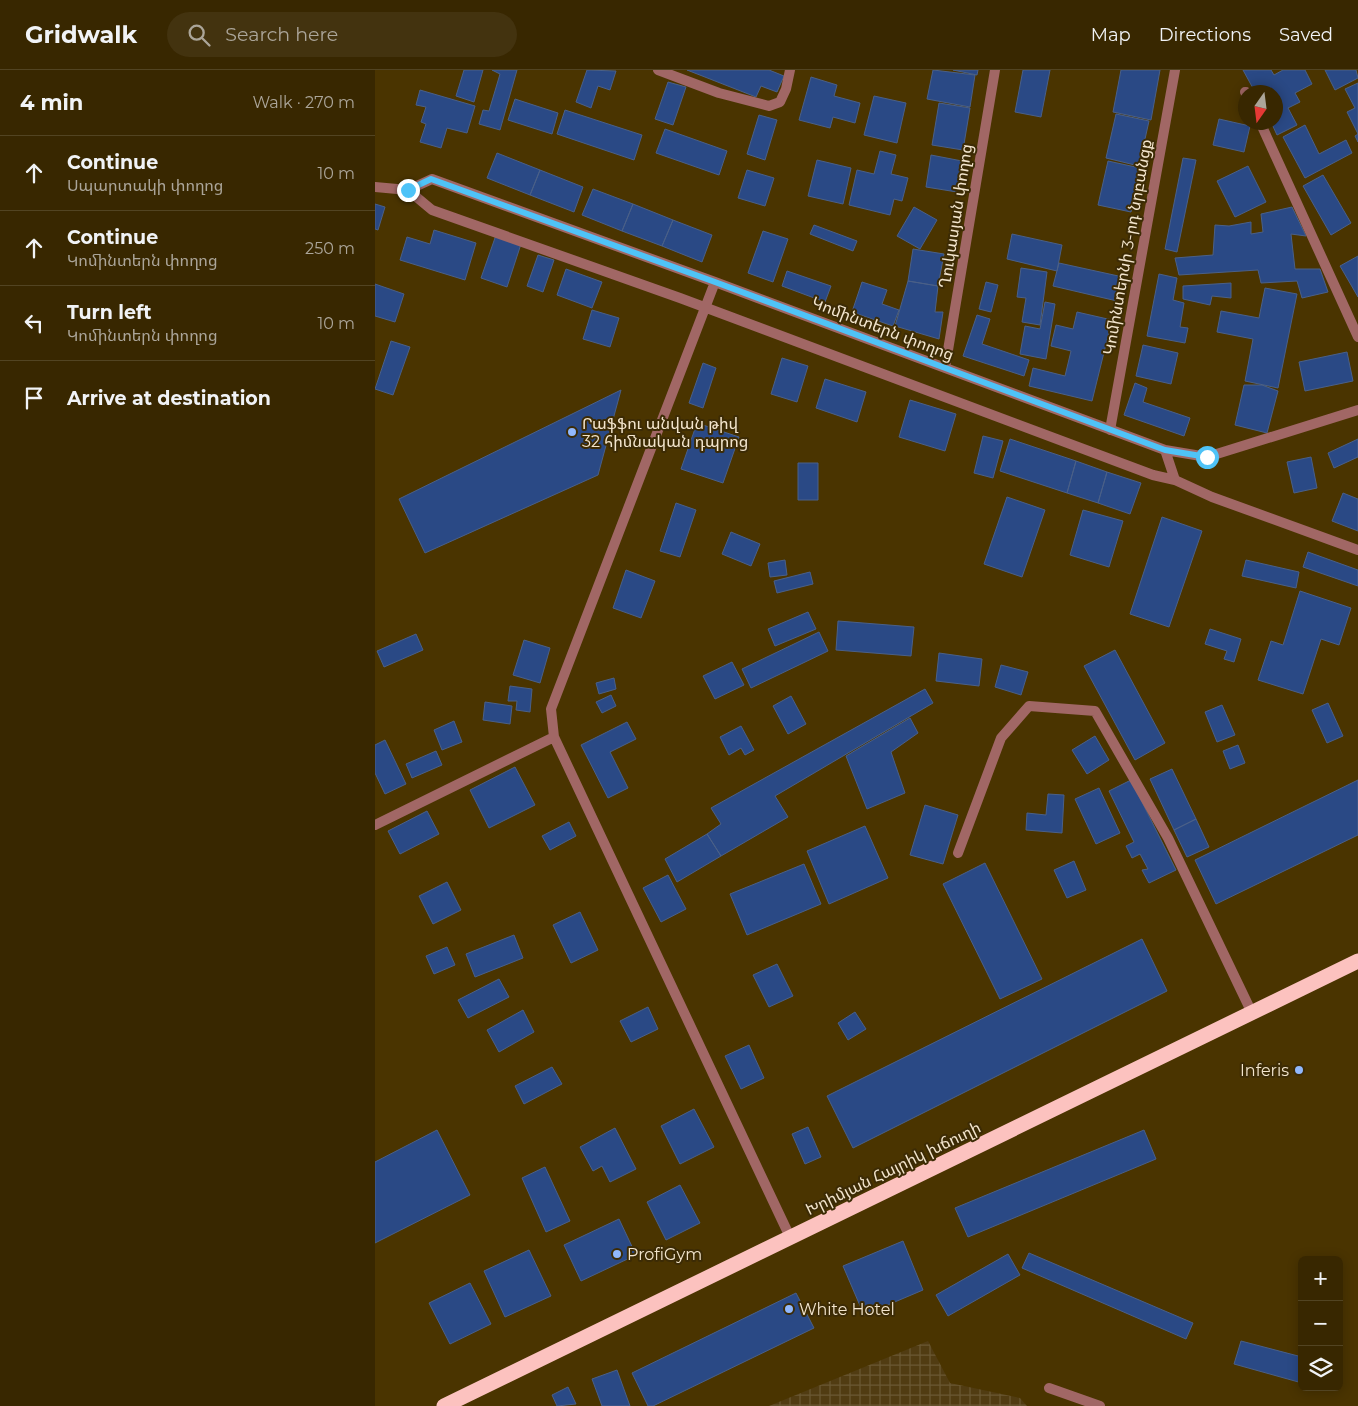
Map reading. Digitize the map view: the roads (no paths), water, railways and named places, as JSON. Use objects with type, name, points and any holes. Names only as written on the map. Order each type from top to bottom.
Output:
[{"type":"highway","name":"Խրիմյան Հայրիկ խճուղի","points":[[444,1406],[1358,961]]},
{"type":"street","points":[[658,70],[719,93],[769,106],[780,102],[786,89],[790,70]]},
{"type":"street","name":"Ղուկասյան փողոց","points":[[945,368],[995,70]]},
{"type":"street","name":"Կոմինտերնի 3-րդ նրբանցք","points":[[1110,430],[1175,70]]},
{"type":"street","points":[[1264,130],[1358,337]]},
{"type":"street","name":"Կոմինտերն փողոց","points":[[408,190],[431,179],[715,282],[1165,450],[1207,457],[1358,410]]},
{"type":"street","points":[[375,187],[408,190],[432,210],[705,307],[1153,476],[1175,480],[1212,497],[1358,550]]},
{"type":"street","points":[[715,282],[551,710],[554,737],[790,1237]]},
{"type":"street","points":[[1165,450],[1175,480]]},
{"type":"street","points":[[958,854],[1001,738],[1029,706],[1095,711],[1168,838],[1252,1012]]},
{"type":"street","points":[[375,825],[554,737]]},
{"type":"street","points":[[1049,1388],[1101,1406]]},
{"type":"place","name":"Րաֆֆու անվան թիվ 32 հիմնական դպրոց","points":[[572,432]]},
{"type":"place","name":"Inferis","points":[[1299,1070]]},
{"type":"place","name":"ProfiGym","points":[[617,1254]]},
{"type":"place","name":"White Hotel","points":[[789,1309]]}]
